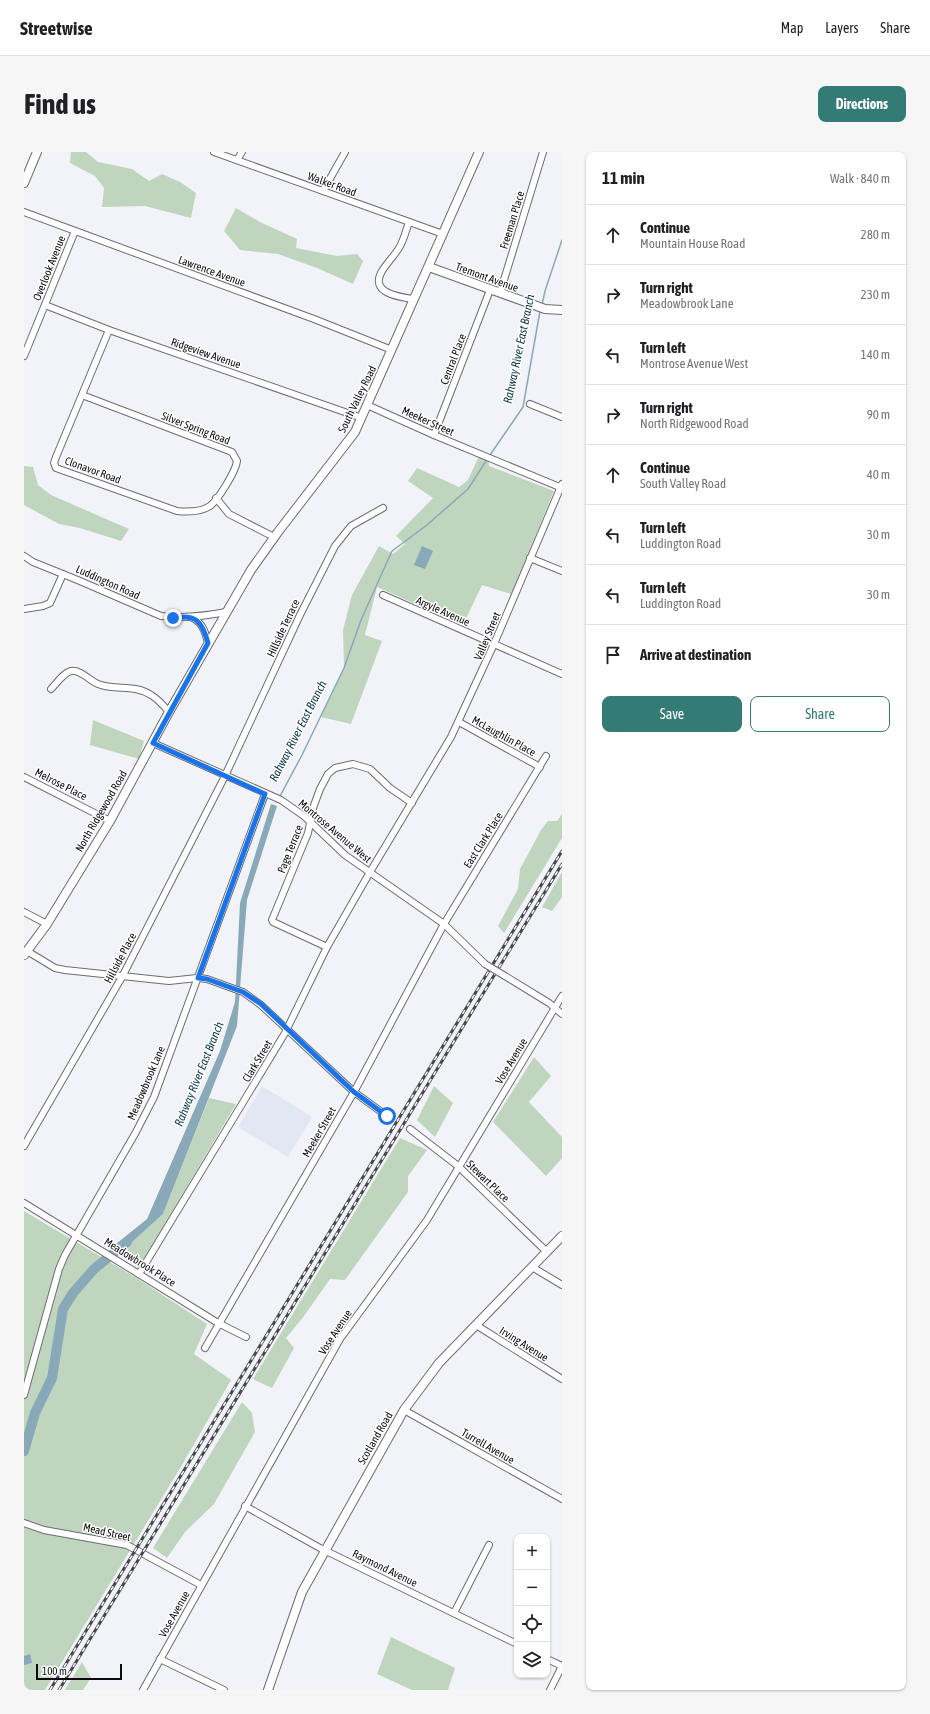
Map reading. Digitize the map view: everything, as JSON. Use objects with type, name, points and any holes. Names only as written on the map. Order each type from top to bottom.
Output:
[{"type":"street","points":[[24,183],[37,152]]},
{"type":"street","name":"Walker Road","points":[[214,152],[443,234]]},
{"type":"street","points":[[237,160],[242,152]]},
{"type":"street","points":[[323,191],[345,152]]},
{"type":"street","name":"South Valley Road","points":[[191,674],[251,570],[274,537],[355,432],[479,152]]},
{"type":"street","name":"Freeman Place","points":[[500,293],[543,152]]},
{"type":"street","name":"Lawrence Avenue","points":[[24,212],[314,318],[392,350]]},
{"type":"street","points":[[409,222],[400,246],[382,270],[379,281],[381,287],[386,293],[395,297],[413,299]]},
{"type":"street","name":"Overlook Avenue","points":[[24,356],[75,231]]},
{"type":"street","name":"Tremont Avenue","points":[[429,267],[545,310],[562,310]]},
{"type":"street","name":"Central Place","points":[[434,435],[490,290]]},
{"type":"street","name":"Ridgeview Avenue","points":[[45,305],[109,330],[362,418]]},
{"type":"street","name":"Clonavor Road","points":[[109,330],[56,457],[54,463],[56,468],[177,511],[195,511],[203,509],[211,505],[216,498]]},
{"type":"street","name":"Silver Spring Road","points":[[82,396],[232,452],[236,457],[236,467],[216,498]]},
{"type":"street","points":[[530,404],[562,417]]},
{"type":"street","name":"Meeker Street","points":[[367,405],[434,435],[561,486]]},
{"type":"street","name":"Valley Street","points":[[419,791],[459,722],[561,486]]},
{"type":"street","points":[[216,498],[229,514],[274,537]]},
{"type":"street","name":"Hillside Terrace","points":[[226,776],[300,615],[335,546],[351,526],[383,508]]},
{"type":"street","name":"Luddington Road","points":[[24,556],[33,562],[161,616],[173,618],[226,612]]},
{"type":"street","points":[[530,558],[562,571]]},
{"type":"street","points":[[24,609],[50,603],[63,574]]},
{"type":"street","name":"Argyle Avenue","points":[[383,596],[562,674]]},
{"type":"street","points":[[186,616],[196,619],[204,629],[208,643]]},
{"type":"street","points":[[51,689],[65,674],[72,670],[97,684],[108,687],[139,689],[152,695],[170,712]]},
{"type":"street","name":"North Ridgewood Road","points":[[25,953],[47,924],[110,821],[191,674]]},
{"type":"street","name":"McLaughlin Place","points":[[459,722],[540,767]]},
{"type":"street","name":"Montrose Avenue West","points":[[153,743],[281,800],[311,822],[345,855],[444,924],[485,964],[555,1008],[562,1014]]},
{"type":"street","name":"East Clark Place","points":[[444,924],[546,756]]},
{"type":"street","name":"Page Terrace","points":[[328,947],[273,922],[272,920],[311,822],[313,808],[323,781],[335,768],[353,764],[362,766],[370,770],[390,788],[412,803]]},
{"type":"street","name":"Hillside Place","points":[[24,1146],[122,977],[226,776]]},
{"type":"street","name":"Melrose Place","points":[[24,777],[110,821]]},
{"type":"street","name":"Clark Street","points":[[139,1274],[288,1030],[328,947],[370,872],[419,791]]},
{"type":"street","name":"Meadowbrook Lane","points":[[24,1394],[59,1269],[65,1255],[136,1132],[150,1104],[265,794]]},
{"type":"street","points":[[24,912],[47,924]]},
{"type":"street","name":"Meeker Street","points":[[205,1348],[218,1323],[354,1092],[444,924]]},
{"type":"street","points":[[25,953],[54,968],[65,970],[169,981],[198,978],[207,979],[243,992],[261,1004],[354,1092],[387,1116]]},
{"type":"street","name":"Vose Avenue","points":[[143,1690],[340,1339],[426,1220],[562,996]]},
{"type":"street","name":"Stewart Place","points":[[410,1130],[458,1166],[547,1252]]},
{"type":"street","name":"Meadowbrook Place","points":[[24,1203],[218,1323],[246,1337]]},
{"type":"street","name":"Scotland Road","points":[[268,1690],[298,1600],[404,1410],[439,1362],[561,1238]]},
{"type":"street","points":[[532,1267],[562,1285]]},
{"type":"street","name":"Irving Avenue","points":[[476,1325],[562,1379]]},
{"type":"street","name":"Turrell Avenue","points":[[404,1410],[562,1499]]},
{"type":"street","name":"Raymond Avenue","points":[[245,1506],[325,1550],[514,1643]]},
{"type":"street","name":"Mead Street","points":[[24,1523],[44,1530],[127,1545],[201,1585]]},
{"type":"street","points":[[454,1613],[489,1545]]},
{"type":"street","points":[[160,1659],[224,1690]]},
{"type":"street","points":[[550,1660],[562,1666],[550,1690]]},
{"type":"shaded area","points":[[262,1086],[312,1117],[288,1157],[238,1127]]},
{"type":"green space","points":[[71,152],[86,152],[98,162],[132,169],[149,181],[162,174],[180,182],[196,193],[191,218],[145,206],[102,207],[104,188],[95,176],[70,163]]},
{"type":"green space","points":[[236,208],[260,222],[297,239],[296,248],[337,256],[357,254],[363,261],[353,284],[317,268],[278,254],[240,250],[224,231]]},
{"type":"green space","points":[[479,456],[489,460],[489,466],[554,491],[511,594],[482,585],[463,625],[377,587],[365,635],[382,641],[351,724],[321,717],[344,668],[343,630],[352,595],[379,546],[393,554],[405,544],[396,536],[433,498],[408,481],[417,468],[459,487],[468,480]]},
{"type":"green space","points":[[24,466],[33,467],[38,485],[51,495],[129,529],[121,541],[80,528],[59,524],[24,505]]},
{"type":"green space","points":[[93,720],[144,741],[139,759],[90,745]]},
{"type":"green space","points":[[562,814],[562,838],[504,933],[498,926],[518,889],[520,869],[541,830],[548,821],[557,821]]},
{"type":"green space","points":[[562,872],[562,897],[552,911],[542,907]]},
{"type":"green space","points":[[534,1057],[551,1076],[529,1102],[562,1137],[562,1158],[546,1176],[493,1122]]},
{"type":"green space","points":[[434,1086],[453,1103],[435,1137],[417,1120]]},
{"type":"green space","points":[[209,1098],[236,1104],[139,1268],[121,1256],[120,1253],[163,1214]]},
{"type":"green space","points":[[400,1138],[427,1150],[408,1176],[408,1192],[345,1280],[330,1279],[304,1316],[286,1338],[294,1348],[272,1388],[253,1379]]},
{"type":"green space","points":[[24,1211],[135,1277],[207,1324],[194,1354],[231,1380],[182,1465],[45,1690],[24,1690]]},
{"type":"green space","points":[[242,1402],[252,1413],[255,1432],[214,1504],[185,1532],[167,1558],[153,1548]]},
{"type":"green space","points":[[391,1637],[455,1668],[448,1690],[412,1690],[377,1674]]},
{"type":"green space","points":[[82,1662],[91,1678],[83,1690],[65,1690]]},
{"type":"water","points":[[422,546],[433,551],[425,569],[414,565]]},
{"type":"water","points":[[271,804],[277,806],[247,900],[237,1026],[163,1214],[120,1253],[111,1248],[147,1219],[220,1051],[235,1002],[240,903]]},
{"type":"water","points":[[30,1654],[32,1663],[24,1665],[24,1656]]},
{"type":"waterway","name":"Rahway River East Branch","points":[[542,305],[545,291],[562,240]]},
{"type":"waterway","name":"Rahway River East Branch","points":[[490,455],[523,407],[540,311]]},
{"type":"waterway","name":"Rahway River East Branch","points":[[279,798],[302,755],[344,668],[361,620],[392,551],[427,525],[468,489],[488,458]]},
{"type":"waterway","name":"Rahway River East Branch","points":[[24,1451],[35,1413],[52,1378],[63,1309],[73,1293],[94,1269],[127,1242]]},
{"type":"railway","points":[[50,1690],[562,851]]},
{"type":"railway","points":[[59,1690],[562,864]]},
{"type":"route","points":[[173,618],[186,616],[196,619],[204,629],[208,643],[153,743],[265,794],[198,978],[207,979],[243,992],[261,1004],[354,1092],[387,1116]]}]
